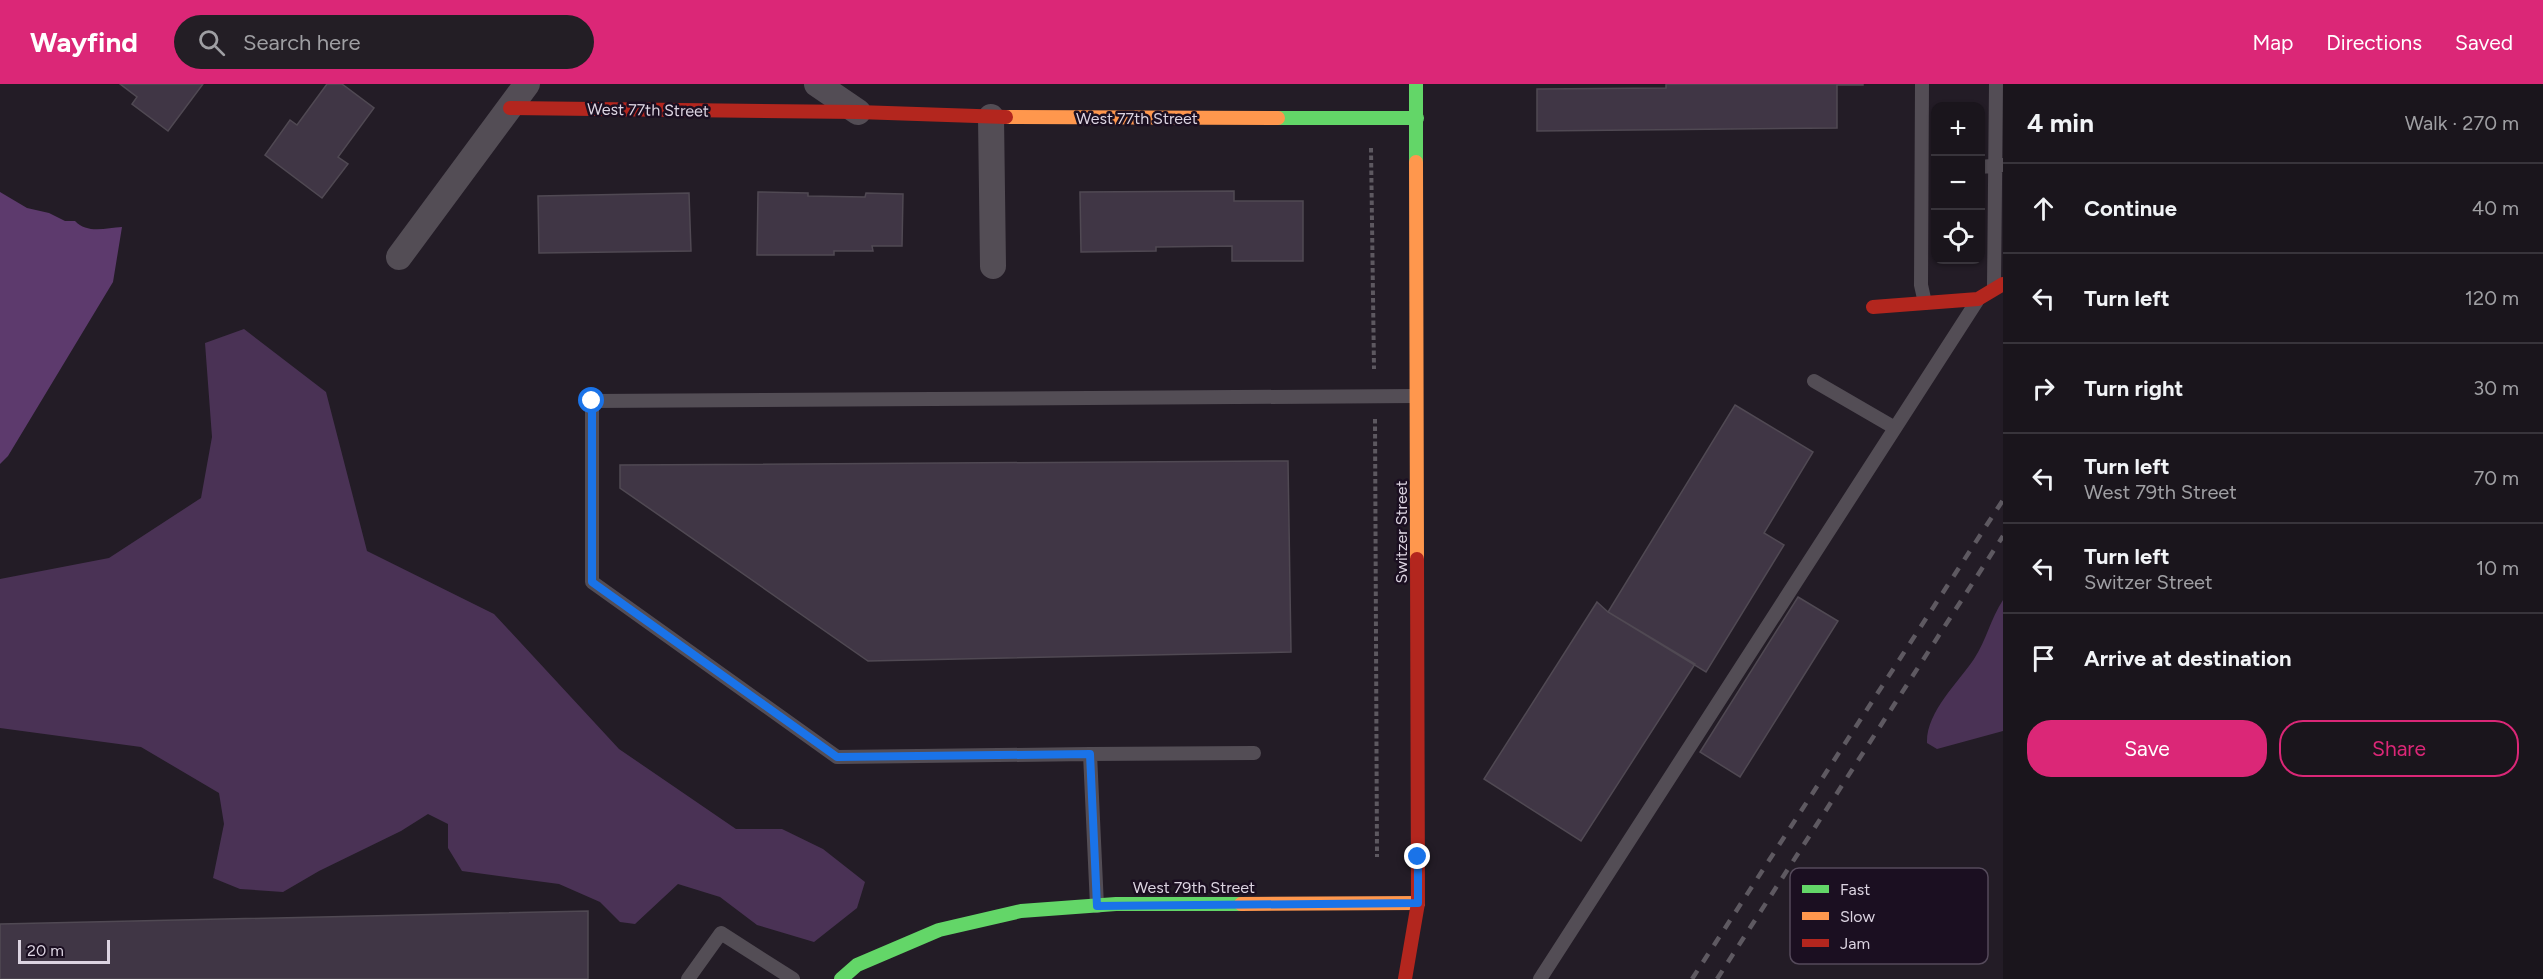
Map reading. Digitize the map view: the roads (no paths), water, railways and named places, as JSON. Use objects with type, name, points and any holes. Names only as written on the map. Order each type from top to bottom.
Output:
[{"type":"street","points":[[399,257],[527,84]]},
{"type":"street","points":[[817,84],[858,112]]},
{"type":"street","name":"Switzer Street","points":[[1405,979],[1418,903],[1416,84]]},
{"type":"street","name":"West 77th Street","points":[[510,108],[858,112],[991,117],[1417,118]]},
{"type":"street","points":[[991,117],[993,266]]},
{"type":"street","points":[[1873,307],[1978,299],[1999,286]]},
{"type":"street","name":"West 79th Street","points":[[841,979],[857,965],[939,930],[1021,911],[1097,906],[1418,903]]},
{"type":"lane","points":[[1922,84],[1929,168],[1921,285],[1925,303]]},
{"type":"lane","points":[[1997,86],[1999,286]]},
{"type":"lane","points":[[1540,979],[1978,299]]},
{"type":"lane","points":[[1814,381],[1895,428]]},
{"type":"lane","points":[[1254,753],[837,757],[592,582],[592,401],[1417,396]]},
{"type":"lane","points":[[1090,754],[1097,906]]},
{"type":"lane","points":[[688,979],[721,933],[793,979]]},
{"type":"railway","points":[[1692,979],[2003,500]]},
{"type":"railway","points":[[1717,979],[2003,536]]}]
